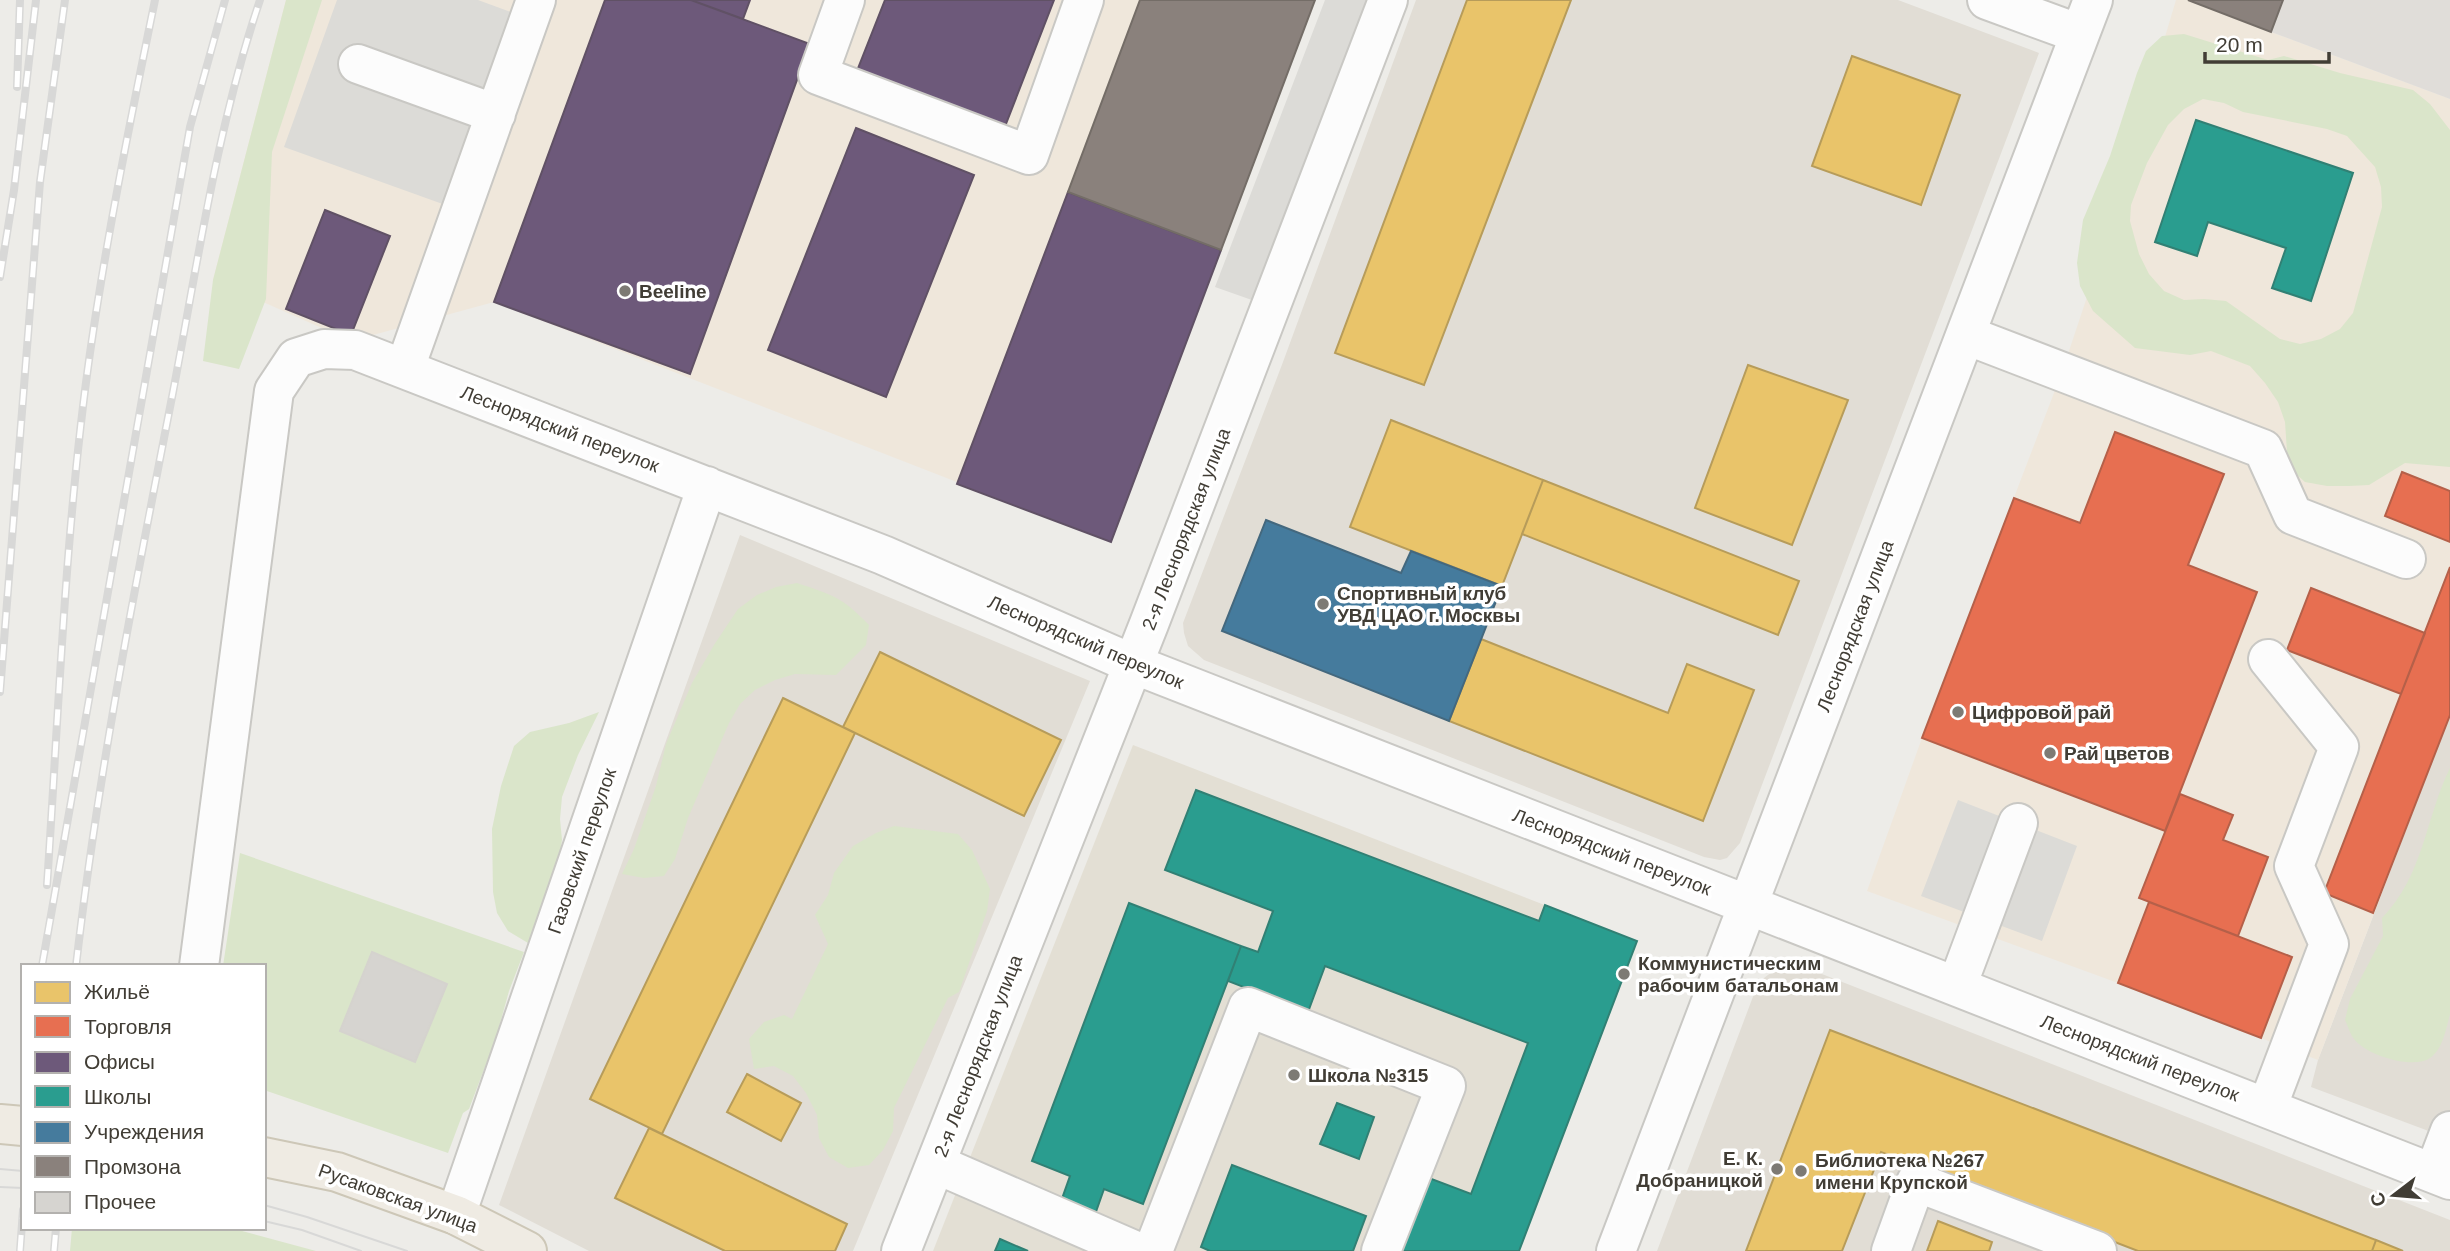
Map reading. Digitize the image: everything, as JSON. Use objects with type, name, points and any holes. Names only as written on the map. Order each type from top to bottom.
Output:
[{"type":"main road","points":[[0,1125],[21,1126]]},
{"type":"main road","name":"Русаковская улица","points":[[266,1157],[337,1172],[456,1215],[527,1251]]},
{"type":"street","points":[[405,368],[537,0]]},
{"type":"street","points":[[845,0],[818,75],[1028,155],[1084,0]]},
{"type":"street","name":"2-я Леснорядская улица","points":[[901,1251],[1133,664],[1388,0]]},
{"type":"street","points":[[1987,0],[2087,17]]},
{"type":"street","name":"Леснорядская улица","points":[[1628,1247],[1748,905],[2087,17]]},
{"type":"street","points":[[358,64],[496,114]]},
{"type":"street","points":[[1966,335],[2263,449],[2293,515],[2406,559]]},
{"type":"street","name":"Леснорядский переулок","points":[[199,964],[274,391],[296,358],[324,349],[355,350],[883,555],[1133,664],[2442,1176]]},
{"type":"street","name":"Газовский переулок","points":[[456,1215],[707,486]]},
{"type":"street","points":[[2267,1108],[2329,944],[2294,866],[2339,747],[2268,659]]},
{"type":"street","points":[[1957,986],[2018,823]]},
{"type":"street","points":[[1153,1251],[1248,1007],[1446,1086],[1381,1251]]},
{"type":"street","points":[[2442,1176],[2450,1131]]},
{"type":"street","points":[[936,1164],[1136,1251]]},
{"type":"street","points":[[1891,1251],[1916,1182],[2097,1251]]},
{"type":"shaded area","points":[[286,0],[1315,0],[1111,542],[494,302],[351,341],[213,280]]},
{"type":"shaded area","points":[[337,0],[478,0],[519,15],[451,207],[284,147]]},
{"type":"shaded area","points":[[1325,0],[1379,0],[1266,305],[1215,287]]},
{"type":"shaded area","points":[[1416,0],[1898,0],[2039,53],[1740,843],[1727,858],[1720,860],[1704,857],[1204,660],[1188,646],[1183,623],[1283,362]]},
{"type":"shaded area","points":[[2176,0],[2283,0],[2271,32],[2450,99],[2450,715],[2318,1060],[1867,891],[1922,738],[2062,372],[2091,285]]},
{"type":"shaded area","points":[[2283,0],[2450,0],[2450,99],[2271,32]]},
{"type":"shaded area","points":[[740,535],[1090,681],[853,1251],[589,1251],[499,1205]]},
{"type":"shaded area","points":[[2450,715],[2450,1139],[2311,1087],[2318,1060]]},
{"type":"shaded area","name":"Школа №315","points":[[1133,745],[1637,941],[1519,1251],[933,1251]]},
{"type":"shaded area","points":[[1958,800],[2077,846],[2042,941],[1921,896]]},
{"type":"shaded area","points":[[1792,965],[1804,967],[2450,1220],[2450,1251],[1657,1251],[1754,994],[1764,978],[1777,968]]},
{"type":"green space","points":[[286,0],[322,0],[272,152],[266,299],[239,369],[203,361],[213,280]]},
{"type":"green space","points":[[2184,34],[2268,60],[2284,56],[2340,73],[2413,90],[2430,104],[2450,130],[2450,467],[2405,463],[2369,485],[2327,486],[2305,482],[2288,467],[2285,422],[2278,402],[2250,366],[2211,351],[2190,355],[2135,348],[2093,311],[2080,286],[2077,263],[2083,220],[2110,156],[2146,51],[2162,36]],"holes":[[[2203,99],[2224,103],[2243,112],[2327,129],[2347,136],[2375,167],[2381,187],[2382,207],[2353,313],[2340,329],[2321,339],[2300,344],[2280,339],[2226,301],[2184,300],[2164,291],[2149,274],[2139,254],[2130,221],[2131,205],[2147,163],[2168,125],[2184,109]]]},
{"type":"green space","points":[[797,583],[836,598],[860,616],[869,625],[866,645],[836,675],[795,674],[775,680],[755,690],[740,704],[729,723],[688,818],[675,859],[664,876],[644,878],[622,874],[634,849],[656,786],[666,744],[692,683],[714,645],[738,609],[757,595],[776,587]]},
{"type":"green space","points":[[599,712],[562,797],[562,840],[555,884],[541,925],[528,943],[508,931],[497,913],[493,892],[492,829],[501,786],[514,746],[530,732],[569,723]]},
{"type":"green space","points":[[2450,768],[2450,1014],[2438,1049],[2430,1058],[2413,1062],[2390,1059],[2360,1045],[2345,1020],[2350,999],[2383,936],[2382,918],[2407,884]]},
{"type":"green space","points":[[894,826],[958,834],[972,850],[990,889],[987,911],[959,992],[948,998],[894,1108],[893,1131],[883,1150],[869,1165],[848,1168],[829,1157],[819,1138],[817,1115],[806,1093],[793,1076],[774,1066],[754,1069],[749,1039],[764,1022],[784,1015],[792,1019],[828,944],[815,915],[828,895],[834,873],[853,846]]},
{"type":"green space","points":[[240,853],[524,952],[509,991],[496,1038],[469,1109],[463,1113],[448,1153],[266,1091],[266,964],[223,964]]},
{"type":"green space","points":[[72,1230],[238,1230],[316,1251],[70,1251]]},
{"type":"building: Жильё","points":[[1467,0],[1571,0],[1424,385],[1335,353]]},
{"type":"building: Жильё","points":[[1852,56],[1960,95],[1921,205],[1812,166]]},
{"type":"building: Жильё","points":[[1748,365],[1848,400],[1792,545],[1695,508]]},
{"type":"building: Жильё","points":[[1391,420],[1543,480],[1502,586],[1350,527]]},
{"type":"building: Жильё","points":[[1543,480],[1799,581],[1778,635],[1522,534]]},
{"type":"building: Жильё","points":[[1481,639],[1668,713],[1687,664],[1754,690],[1703,821],[1449,721]]},
{"type":"building: Жильё","points":[[880,652],[1061,740],[1024,816],[843,727]]},
{"type":"building: Жильё","points":[[783,698],[855,733],[662,1134],[590,1099]]},
{"type":"building: Жильё","points":[[1830,1030],[2376,1240],[2372,1251],[2138,1251],[1881,1152],[1842,1251],[1746,1251]]},
{"type":"building: Жильё","points":[[747,1074],[801,1103],[781,1141],[727,1112]]},
{"type":"building: Жильё","points":[[649,1128],[847,1224],[835,1251],[725,1251],[615,1198]]},
{"type":"building: Жильё","points":[[1938,1221],[1992,1242],[1989,1251],[1927,1251]]},
{"type":"building: Жильё","points":[[2376,1240],[2403,1251],[2372,1251]]},
{"type":"building: Торговля","points":[[2115,432],[2224,474],[2188,565],[2257,592],[2165,831],[1922,738],[2014,498],[2080,523]]},
{"type":"building: Торговля","points":[[2402,472],[2450,491],[2450,542],[2385,516]]},
{"type":"building: Торговля","points":[[2450,567],[2450,715],[2373,913],[2324,893]]},
{"type":"building: Торговля","points":[[2311,588],[2425,633],[2401,694],[2287,650]]},
{"type":"building: Торговля","points":[[2180,794],[2233,815],[2223,840],[2268,857],[2238,936],[2139,898]]},
{"type":"building: Торговля","points":[[2149,902],[2292,957],[2261,1038],[2118,983]]},
{"type":"building: Офисы","points":[[605,0],[691,0],[810,44],[690,374],[494,302]]},
{"type":"building: Офисы","points":[[691,0],[750,0],[743,19]]},
{"type":"building: Офисы","points":[[885,0],[1054,0],[1004,129],[857,71]]},
{"type":"building: Офисы","points":[[856,128],[974,175],[886,397],[768,350]]},
{"type":"building: Офисы","points":[[1068,192],[1221,250],[1111,542],[957,484]]},
{"type":"building: Офисы","points":[[325,210],[390,236],[351,335],[286,309]]},
{"type":"building: Школы","points":[[2196,120],[2353,173],[2311,301],[2272,288],[2286,248],[2208,222],[2197,256],[2155,242]]},
{"type":"building: Школы","points":[[1196,790],[1539,921],[1545,905],[1637,941],[1519,1251],[1402,1251],[1429,1178],[1471,1194],[1528,1043],[1325,966],[1308,1012],[1228,981],[1241,946],[1258,952],[1273,911],[1165,870]]},
{"type":"building: Школы","points":[[1129,903],[1241,946],[1143,1204],[1104,1189],[1092,1223],[1058,1210],[1070,1176],[1032,1161]]},
{"type":"building: Школы","points":[[1337,1103],[1374,1117],[1359,1159],[1320,1144]]},
{"type":"building: Школы","points":[[1232,1165],[1366,1216],[1353,1251],[1210,1251],[1201,1247]]},
{"type":"building: Школы","points":[[1000,1239],[1028,1251],[995,1251]]},
{"type":"building: Учреждения","points":[[1266,520],[1401,573],[1411,551],[1502,586],[1449,721],[1222,631]]},
{"type":"building: Промзона","points":[[1140,0],[1315,0],[1221,250],[1068,192]]},
{"type":"building: Промзона","points":[[2188,0],[2283,0],[2271,32]]},
{"type":"building: Прочее","points":[[372,952],[447,984],[415,1062],[340,1031]]},
{"type":"tram line","points":[[0,1169],[21,1171]]},
{"type":"tram line","points":[[0,1187],[21,1188]]},
{"type":"tram line","points":[[266,1206],[407,1251]]},
{"type":"tram line","points":[[266,1221],[302,1230],[361,1251]]},
{"type":"railway","points":[[17,87],[20,0]]},
{"type":"railway","points":[[0,277],[14,190],[36,0]]},
{"type":"railway","points":[[0,692],[40,182],[65,0]]},
{"type":"railway","points":[[47,885],[64,619],[81,419],[112,220],[155,0]]},
{"type":"railway","points":[[42,964],[190,127],[225,0]]},
{"type":"railway","points":[[76,964],[95,822],[119,678],[200,244],[232,96],[260,0]]},
{"type":"railway","points":[[20,1251],[22,1230]]},
{"type":"railway","points":[[54,1251],[56,1230]]},
{"type":"place","name":"Beeline","points":[[625,291]]},
{"type":"place","name":"Спортивный клуб УВД ЦАО г. Москвы","points":[[1323,604]]},
{"type":"place","name":"Цифровой рай","points":[[1958,712]]},
{"type":"place","name":"Рай цветов","points":[[2050,753]]},
{"type":"place","name":"Коммунистическим рабочим батальонам","points":[[1624,974]]},
{"type":"place","name":"Школа №315","points":[[1294,1075]]},
{"type":"place","name":"Е. К. Добраницкой","points":[[1777,1169]]},
{"type":"place","name":"Библиотека №267 имени Крупской","points":[[1801,1171]]}]
